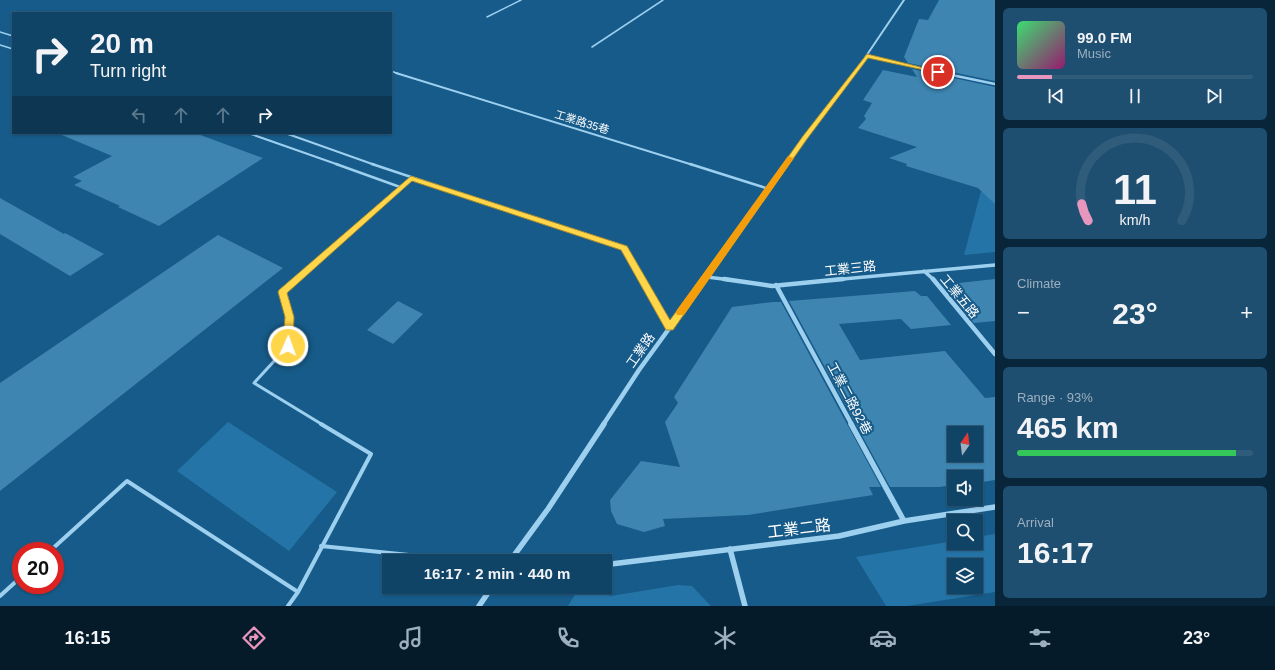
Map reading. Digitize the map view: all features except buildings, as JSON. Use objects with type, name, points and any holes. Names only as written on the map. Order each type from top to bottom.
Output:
[{"type":"street","name":"工業路","points":[[515,554],[551,505],[631,382],[805,137],[867,56],[904,0]]},
{"type":"street","points":[[867,56],[995,84]]},
{"type":"street","name":"工業三路","points":[[707,277],[761,285],[776,285],[995,265]]},
{"type":"street","name":"工業五路","points":[[924,271],[935,281],[995,354]]},
{"type":"street","name":"工業二路92巷","points":[[776,285],[904,522]]},
{"type":"street","name":"工業二路","points":[[612,564],[838,536],[904,522],[995,507]]},
{"type":"street","points":[[730,550],[745,606]]},
{"type":"street","points":[[479,606],[487,594]]},
{"type":"lane","points":[[487,17],[521,0]]},
{"type":"lane","points":[[592,47],[663,0]]},
{"type":"lane","points":[[0,32],[12,36]]},
{"type":"lane","points":[[0,45],[12,49]]},
{"type":"lane","name":"工業路35巷","points":[[392,71],[769,189]]},
{"type":"lane","points":[[251,134],[400,187]]},
{"type":"lane","points":[[288,134],[411,178],[624,248],[670,328]]},
{"type":"lane","points":[[288,606],[298,592],[371,454],[254,383],[288,346],[289,317],[282,292],[411,178]]},
{"type":"lane","points":[[60,542],[127,481],[298,592]]},
{"type":"lane","points":[[321,546],[399,554]]},
{"type":"lane","points":[[0,596],[12,585]]},
{"type":"shaded area","points":[[981,191],[995,195],[995,252],[964,255]]},
{"type":"shaded area","points":[[228,422],[337,492],[289,551],[177,471]]},
{"type":"shaded area","points":[[995,534],[995,592],[983,594],[983,558],[947,558],[947,594],[982,594],[907,606],[886,606],[856,557],[947,542],[947,550],[983,550],[983,536]]},
{"type":"shaded area","points":[[678,585],[692,586],[711,606],[568,606],[575,594],[606,594],[611,596]]},
{"type":"slow traffic","points":[[680,313],[791,158]]},
{"type":"route","points":[[288,346],[289,317],[282,292],[411,178],[624,248],[670,328],[749,218],[796,149],[867,56],[938,72]]}]
